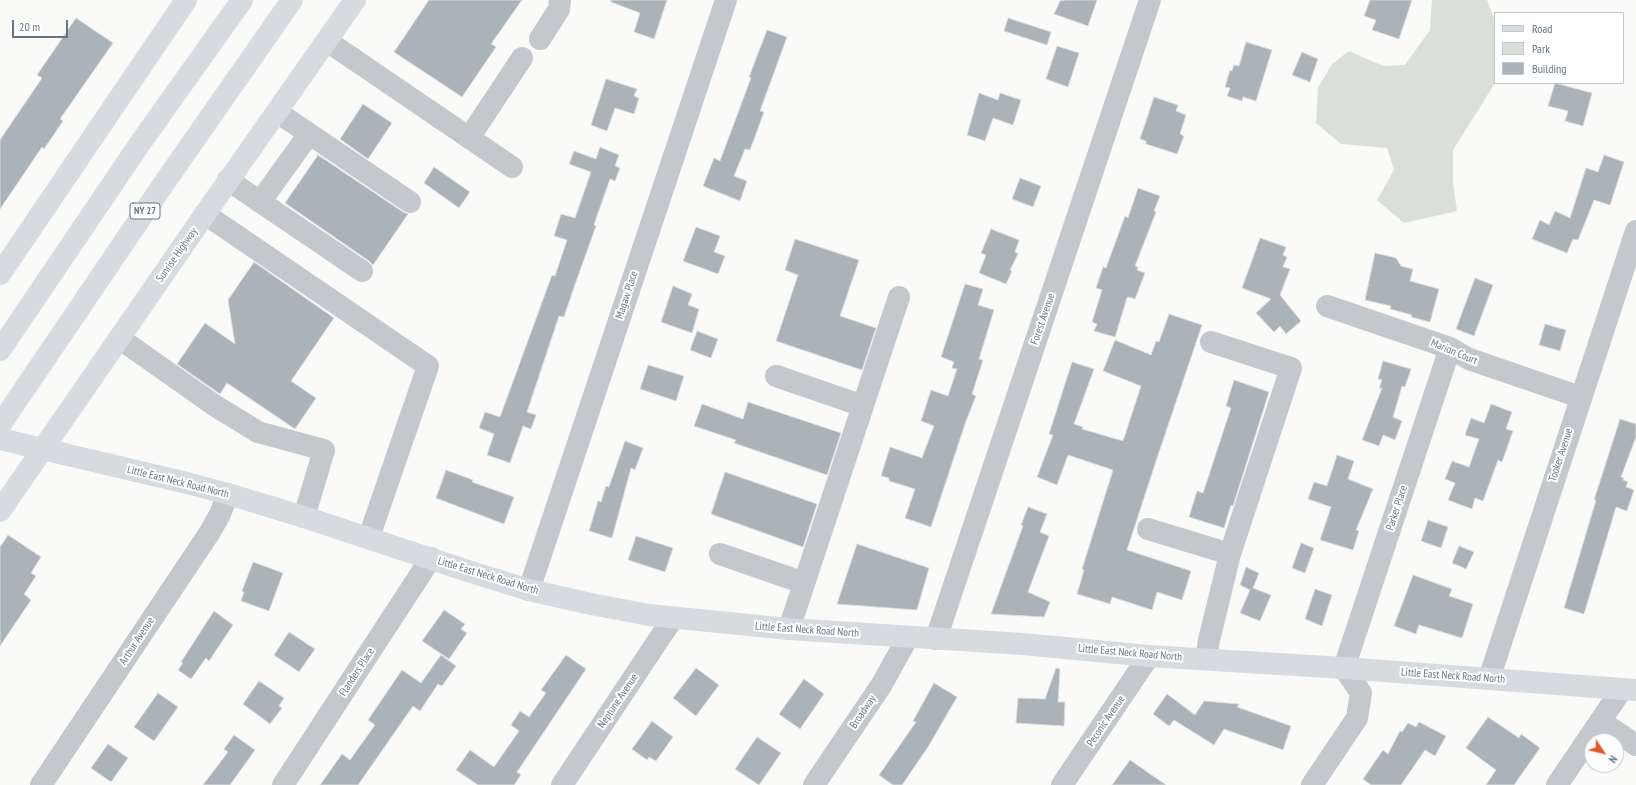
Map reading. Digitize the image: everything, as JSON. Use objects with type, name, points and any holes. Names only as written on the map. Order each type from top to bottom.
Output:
[{"type":"main road","points":[[0,274],[186,0]]},
{"type":"main road","points":[[0,350],[142,142],[242,0]]},
{"type":"main road","name":"NY 27","points":[[0,425],[167,179],[292,0]]},
{"type":"main road","name":"Sunrise Highway","points":[[0,511],[228,180],[356,0]]},
{"type":"main road","name":"Little East Neck Road North","points":[[0,439],[228,494],[369,537],[529,590],[591,604],[673,618],[789,629],[1023,644],[1149,656],[1344,668],[1629,690]]},
{"type":"street","points":[[540,39],[559,9],[560,0]]},
{"type":"street","name":"Magaw Place","points":[[529,590],[726,0]]},
{"type":"street","name":"Forest Avenue","points":[[936,639],[1150,0]]},
{"type":"street","points":[[327,41],[512,167]]},
{"type":"street","points":[[469,138],[522,58]]},
{"type":"street","points":[[277,112],[410,202]]},
{"type":"street","points":[[260,202],[309,134]]},
{"type":"street","points":[[228,180],[362,271]]},
{"type":"street","points":[[205,214],[428,366],[369,537]]},
{"type":"street","name":"Tooker Avenue","points":[[1489,679],[1580,397],[1636,231]]},
{"type":"street","points":[[789,629],[899,298]]},
{"type":"street","name":"Marion Court","points":[[1327,306],[1450,348],[1469,359],[1580,397]]},
{"type":"street","points":[[120,338],[214,406],[258,432],[324,450],[304,517]]},
{"type":"street","points":[[1206,659],[1209,640],[1230,554],[1291,368],[1211,342]]},
{"type":"street","name":"Parker Place","points":[[1344,668],[1450,348]]},
{"type":"street","points":[[776,376],[863,406]]},
{"type":"street","name":"Arthur Avenue","points":[[41,785],[210,532],[220,514],[228,494]]},
{"type":"street","points":[[1148,529],[1230,554]]},
{"type":"street","points":[[720,554],[804,583]]},
{"type":"street","name":"Flanders Place","points":[[283,785],[431,558]]},
{"type":"street","name":"Neptune Avenue","points":[[562,785],[673,618]]},
{"type":"street","name":"Broadway","points":[[814,785],[882,684],[908,637]]},
{"type":"street","name":"Peconic Avenue","points":[[1062,785],[1149,656]]},
{"type":"street","points":[[1312,785],[1357,718],[1361,693],[1344,668]]},
{"type":"street","points":[[1557,785],[1600,721],[1629,690]]},
{"type":"street","points":[[1600,721],[1636,745]]},
{"type":"green space","points":[[1432,0],[1487,0],[1494,18],[1494,84],[1453,150],[1453,182],[1457,211],[1404,223],[1377,200],[1394,170],[1387,148],[1341,144],[1316,123],[1318,88],[1332,64],[1349,51],[1383,66],[1405,65],[1430,30]]},
{"type":"building","points":[[429,0],[522,0],[491,44],[496,47],[462,97],[394,52]]},
{"type":"building","points":[[611,0],[667,0],[654,39],[634,32],[640,13],[611,2]]},
{"type":"building","points":[[1097,0],[1088,26],[1054,14],[1060,1]]},
{"type":"building","points":[[1370,0],[1412,0],[1399,39],[1372,30],[1376,20],[1364,16]]},
{"type":"building","points":[[76,18],[113,43],[60,119],[63,121],[44,149],[42,147],[0,209],[0,140],[42,78],[37,75]]},
{"type":"building","points":[[1008,18],[1051,32],[1047,45],[1004,31]]},
{"type":"building","points":[[767,30],[787,37],[760,111],[764,112],[750,150],[745,149],[734,176],[747,181],[740,201],[703,186],[714,158],[720,161]]},
{"type":"building","points":[[1246,42],[1272,50],[1256,101],[1243,97],[1242,101],[1227,96],[1230,88],[1225,87],[1230,70],[1232,71],[1234,65],[1239,66]]},
{"type":"building","points":[[1057,46],[1079,53],[1068,87],[1046,79]]},
{"type":"building","points":[[1302,52],[1318,59],[1310,82],[1292,75]]},
{"type":"building","points":[[606,79],[637,89],[634,96],[639,98],[634,114],[615,108],[607,131],[591,125]]},
{"type":"building","points":[[1555,84],[1592,93],[1583,126],[1565,121],[1568,111],[1548,106]]},
{"type":"building","points":[[979,93],[998,100],[1000,93],[1021,100],[1013,125],[993,118],[985,141],[967,135]]},
{"type":"building","points":[[1154,97],[1178,105],[1176,111],[1186,115],[1180,134],[1184,136],[1177,154],[1146,144],[1146,141],[1140,139]]},
{"type":"building","points":[[363,104],[392,123],[368,159],[340,139]]},
{"type":"building","points":[[600,147],[619,155],[615,166],[620,168],[615,181],[610,179],[594,225],[596,226],[564,317],[559,316],[527,412],[536,415],[531,429],[523,426],[510,463],[487,455],[494,434],[479,428],[485,412],[500,417],[552,275],[555,276],[567,240],[554,236],[561,214],[575,218],[591,172],[569,164],[574,151],[596,159]]},
{"type":"building","points":[[318,155],[408,214],[373,265],[285,203]]},
{"type":"building","points":[[1604,155],[1624,162],[1610,205],[1594,200],[1578,240],[1573,239],[1567,253],[1532,239],[1540,220],[1549,225],[1555,211],[1570,218],[1586,168],[1598,172]]},
{"type":"building","points":[[434,167],[470,192],[459,208],[424,183]]},
{"type":"building","points":[[1020,178],[1041,186],[1033,207],[1012,199]]},
{"type":"building","points":[[1138,188],[1160,196],[1154,211],[1156,212],[1135,266],[1138,267],[1137,270],[1145,273],[1135,299],[1127,298],[1115,337],[1094,331],[1097,324],[1092,322],[1102,290],[1096,288],[1103,267],[1106,268],[1125,216],[1128,218]]},
{"type":"building","points":[[696,227],[720,236],[714,252],[725,256],[718,274],[683,261]]},
{"type":"building","points":[[991,229],[1019,240],[1015,252],[1018,254],[1010,270],[1012,271],[1006,284],[979,273],[986,255],[981,253]]},
{"type":"building","points":[[1260,238],[1286,247],[1283,255],[1287,257],[1283,267],[1290,269],[1280,295],[1301,321],[1286,334],[1280,326],[1274,332],[1256,313],[1271,299],[1242,288]]},
{"type":"building","points":[[795,239],[859,260],[840,316],[876,328],[862,370],[776,341],[798,275],[785,270]]},
{"type":"building","points":[[1375,253],[1396,258],[1401,266],[1413,269],[1410,281],[1439,289],[1430,322],[1390,309],[1391,306],[1365,300]]},
{"type":"building","points":[[254,262],[334,318],[291,381],[316,398],[295,429],[227,383],[220,394],[177,364],[205,323],[235,344],[228,300]]},
{"type":"building","points":[[1475,278],[1493,285],[1474,336],[1456,329]]},
{"type":"building","points":[[965,284],[983,289],[978,305],[994,310],[979,359],[983,360],[972,394],[976,396],[966,421],[931,527],[905,518],[915,489],[889,481],[889,478],[881,476],[890,447],[922,458],[934,426],[921,421],[931,390],[948,396],[957,369],[952,368],[954,362],[941,357]]},
{"type":"building","points":[[673,286],[692,294],[688,305],[699,309],[692,333],[661,322]]},
{"type":"building","points":[[1169,314],[1202,325],[1127,550],[1191,571],[1182,600],[1157,592],[1152,610],[1112,597],[1110,604],[1077,594],[1084,570],[1082,569],[1113,470],[1068,455],[1057,485],[1037,477],[1053,435],[1049,434],[1072,362],[1094,369],[1074,424],[1083,427],[1082,429],[1123,441],[1141,386],[1103,371],[1115,340],[1151,355],[1156,341],[1159,342]]},
{"type":"building","points":[[1545,324],[1566,330],[1560,351],[1539,345]]},
{"type":"building","points":[[697,331],[718,339],[711,358],[690,350]]},
{"type":"building","points":[[1383,361],[1411,369],[1405,387],[1402,386],[1393,417],[1402,421],[1395,440],[1383,435],[1379,446],[1362,440],[1382,388],[1379,388],[1382,380],[1378,379]]},
{"type":"building","points":[[648,365],[684,376],[676,401],[640,389]]},
{"type":"building","points":[[1234,380],[1269,392],[1233,506],[1231,505],[1224,528],[1189,517],[1197,491],[1203,493],[1231,408],[1226,406]]},
{"type":"building","points":[[748,402],[841,433],[827,475],[734,443],[736,440],[694,426],[702,404],[743,419]]},
{"type":"building","points":[[1491,404],[1512,412],[1506,429],[1513,431],[1502,462],[1498,460],[1483,501],[1475,498],[1472,509],[1448,500],[1455,483],[1445,479],[1452,461],[1469,467],[1479,439],[1465,435],[1471,418],[1484,423]]},
{"type":"building","points":[[1620,419],[1636,424],[1636,437],[1621,477],[1624,478],[1623,480],[1628,482],[1626,487],[1634,490],[1627,511],[1616,507],[1584,614],[1564,608],[1596,500],[1594,500]]},
{"type":"building","points":[[625,441],[643,448],[635,470],[631,468],[612,538],[589,531],[598,501],[601,502],[606,486],[609,487]]},
{"type":"building","points":[[1337,455],[1354,461],[1348,479],[1373,489],[1356,530],[1359,531],[1353,550],[1320,540],[1331,507],[1308,499],[1314,482],[1327,486]]},
{"type":"building","points":[[446,470],[473,480],[472,482],[514,497],[504,524],[436,498]]},
{"type":"building","points":[[725,472],[817,504],[803,547],[711,514]]},
{"type":"building","points":[[1028,507],[1047,514],[1040,532],[1049,536],[1028,592],[1050,602],[1044,617],[991,614],[1023,526],[1021,525]]},
{"type":"building","points":[[1428,520],[1448,527],[1441,548],[1421,541]]},
{"type":"building","points":[[8,535],[41,557],[31,573],[36,576],[24,594],[31,600],[0,646],[0,547]]},
{"type":"building","points":[[636,536],[673,548],[665,572],[628,560]]},
{"type":"building","points":[[1301,543],[1314,548],[1305,573],[1292,568]]},
{"type":"building","points":[[857,544],[929,568],[917,610],[837,604]]},
{"type":"building","points":[[1459,546],[1474,552],[1466,569],[1452,563]]},
{"type":"building","points":[[253,562],[283,573],[269,611],[241,601],[244,592],[242,591]]},
{"type":"building","points":[[1246,567],[1259,573],[1253,588],[1271,595],[1260,621],[1240,613],[1250,590],[1240,585]]},
{"type":"building","points":[[1413,575],[1452,589],[1449,596],[1473,604],[1462,638],[1419,625],[1416,634],[1394,626]]},
{"type":"building","points":[[1315,589],[1332,595],[1322,626],[1305,619]]},
{"type":"building","points":[[444,610],[465,624],[461,629],[467,633],[449,659],[422,641]]},
{"type":"building","points":[[214,611],[233,625],[209,661],[206,658],[191,679],[178,670],[183,663],[181,662]]},
{"type":"building","points":[[289,632],[315,649],[299,672],[274,655]]},
{"type":"building","points":[[441,655],[456,666],[442,686],[438,684],[420,711],[413,706],[358,785],[320,785],[342,754],[350,760],[375,725],[368,720],[402,670],[421,683]]},
{"type":"building","points":[[566,655],[586,669],[517,772],[521,775],[514,785],[478,785],[456,770],[470,750],[494,767],[519,731],[511,725],[520,711],[529,717],[546,693],[541,690]]},
{"type":"building","points":[[696,668],[719,685],[696,716],[673,698]]},
{"type":"building","points":[[1056,668],[1060,669],[1058,702],[1065,702],[1064,726],[1016,723],[1018,698],[1045,699]]},
{"type":"building","points":[[804,679],[824,694],[800,729],[779,714]]},
{"type":"building","points":[[259,681],[284,698],[279,706],[282,708],[270,724],[243,704]]},
{"type":"building","points":[[934,683],[957,697],[928,747],[902,785],[893,785],[879,775],[916,722],[913,721]]},
{"type":"building","points":[[158,693],[178,707],[154,741],[134,727]]},
{"type":"building","points":[[1167,694],[1195,715],[1204,701],[1239,704],[1237,707],[1291,726],[1283,750],[1224,729],[1214,745],[1174,720],[1169,726],[1153,714]]},
{"type":"building","points":[[1488,717],[1519,738],[1521,734],[1540,748],[1514,785],[1486,785],[1496,770],[1466,748]]},
{"type":"building","points":[[652,721],[673,737],[656,761],[649,757],[647,760],[632,749]]},
{"type":"building","points":[[1419,722],[1446,736],[1435,756],[1425,750],[1401,785],[1371,785],[1363,779],[1383,750],[1388,754],[1400,731],[1402,732],[1408,723],[1416,727]]},
{"type":"building","points":[[234,735],[255,750],[230,785],[203,785],[228,752],[224,749]]},
{"type":"building","points":[[757,737],[781,753],[759,785],[735,769]]},
{"type":"building","points":[[108,744],[128,758],[111,782],[91,768]]},
{"type":"building","points":[[1130,760],[1166,785],[1112,785]]}]
